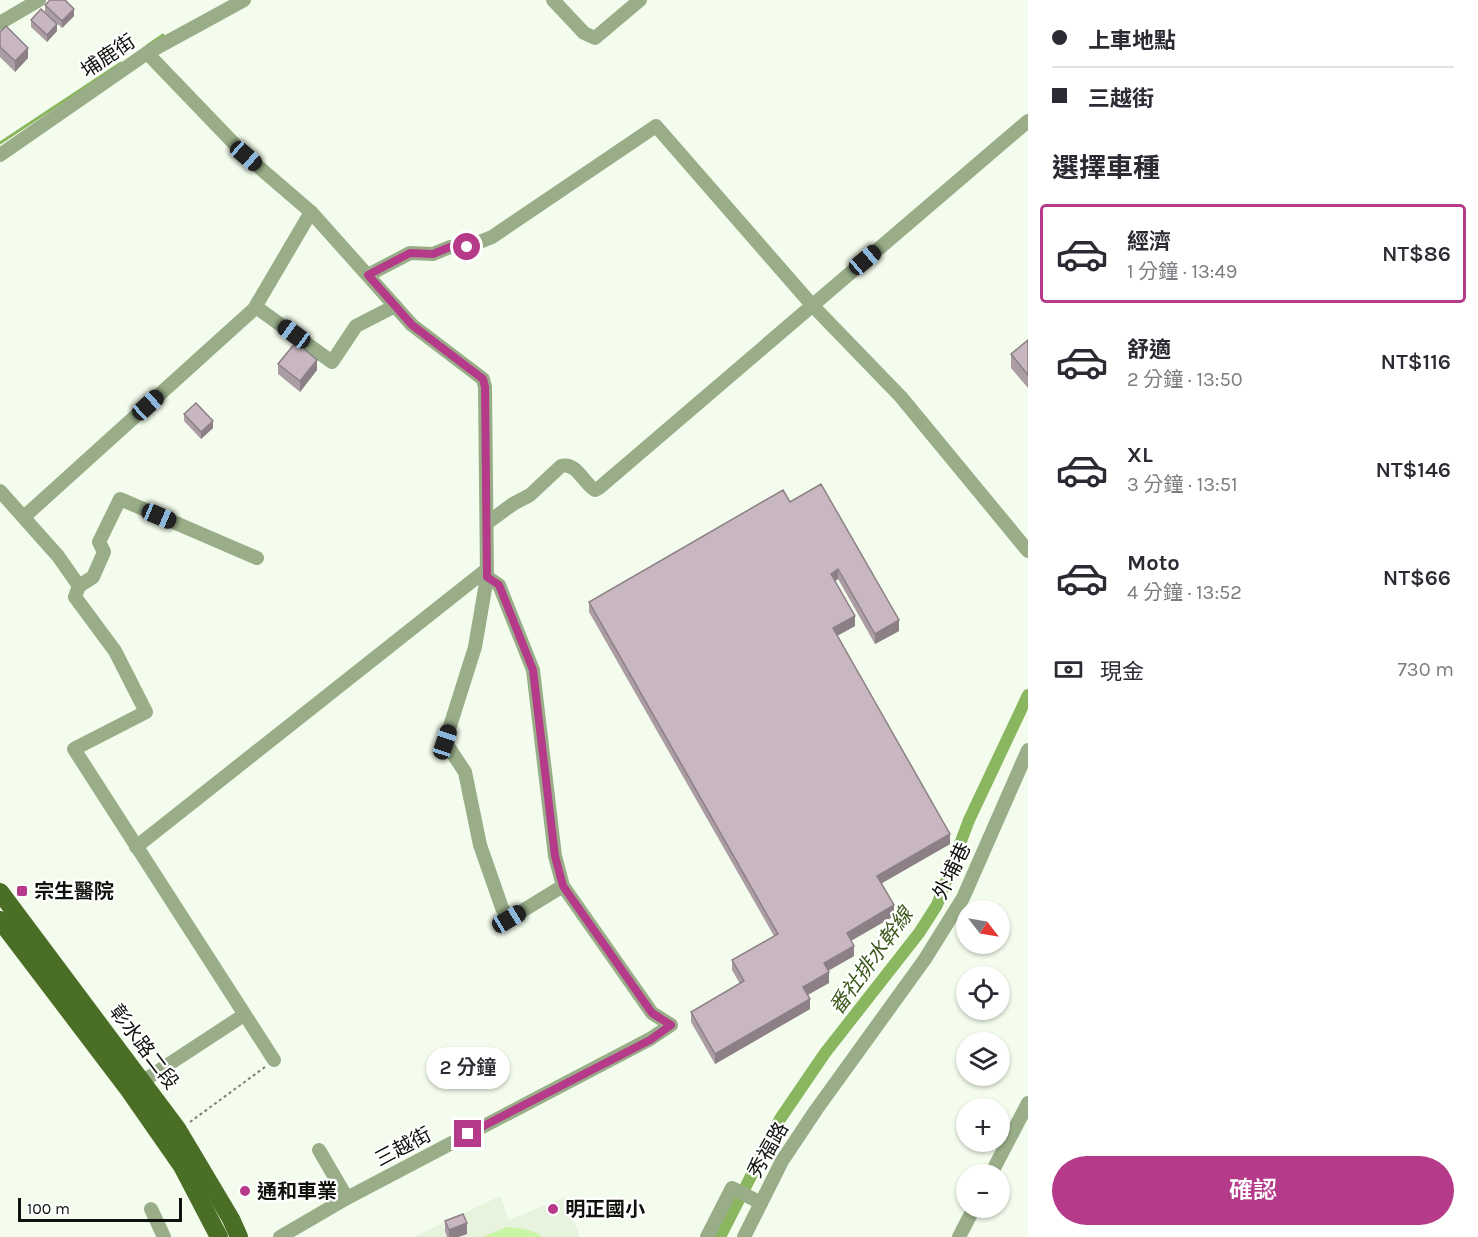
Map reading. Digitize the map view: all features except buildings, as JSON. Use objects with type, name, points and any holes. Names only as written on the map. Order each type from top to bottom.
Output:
[{"type":"main road","name":"彰水路二段","points":[[0,892],[6,918],[136,1086],[178,1130],[231,1219],[239,1237]]},
{"type":"main road","name":"彰水路二段","points":[[136,1086],[219,1237]]},
{"type":"street","points":[[0,23],[39,0]]},
{"type":"street","name":"埔鹿街","points":[[0,155],[147,53],[244,0]]},
{"type":"street","points":[[553,0],[584,33],[595,38],[639,0]]},
{"type":"street","points":[[147,53],[246,156],[310,212],[412,325],[483,379],[485,387],[487,573],[476,647],[445,742],[465,772],[480,844],[502,908],[509,919],[563,886],[555,856],[533,670],[499,585],[487,573]]},
{"type":"street","points":[[487,523],[530,495],[566,464],[584,478],[591,489],[599,488],[1028,121]]},
{"type":"street","points":[[368,275],[410,253],[433,254],[450,247],[467,247],[492,237],[656,126],[812,305],[901,397],[1028,551]]},
{"type":"street","points":[[25,516],[256,307],[310,212]]},
{"type":"street","points":[[256,307],[332,362],[356,326],[395,306]]},
{"type":"street","points":[[0,491],[25,516],[80,586]]},
{"type":"street","points":[[257,558],[120,499],[99,542],[104,552],[93,577],[80,586],[75,597],[116,651],[146,712],[74,749],[274,1060]]},
{"type":"street","points":[[136,848],[487,573]]},
{"type":"street","name":"外埔巷","points":[[832,1087],[925,959],[963,898],[1028,750]]},
{"type":"street","name":"三越街","points":[[280,1237],[347,1198],[650,1040],[671,1025],[652,1013],[563,886]]},
{"type":"street","points":[[136,1086],[244,1015]]},
{"type":"street","name":"秀福路","points":[[744,1237],[782,1161],[832,1087]]},
{"type":"street","points":[[996,1164],[1028,1103]]},
{"type":"street","points":[[319,1150],[347,1198]]},
{"type":"street","points":[[708,1237],[732,1188],[761,1203]]},
{"type":"street","points":[[151,1209],[164,1237]]},
{"type":"street","points":[[959,1237],[969,1218]]},
{"type":"path","points":[[178,1130],[274,1060]]},
{"type":"shaded area","name":"明正國小","points":[[500,1196],[509,1220],[565,1197],[580,1237],[414,1237]]},
{"type":"green space","points":[[507,1227],[521,1228],[542,1237],[482,1237]]},
{"type":"waterway","points":[[147,46],[163,35]]},
{"type":"waterway","points":[[0,143],[121,63]]},
{"type":"waterway","name":"番社排水幹線","points":[[720,1237],[780,1119],[825,1053],[919,933],[937,905],[969,820],[1028,695]]},
{"type":"place","name":"宗生醫院","points":[[22,891]]},
{"type":"place","name":"通和車業","points":[[245,1191]]},
{"type":"place","name":"明正國小","points":[[553,1209]]},
{"type":"route","points":[[467,247],[450,247],[433,254],[410,253],[368,275],[412,325],[483,379],[485,387],[487,577],[499,585],[533,670],[555,856],[563,886],[652,1013],[671,1025],[650,1040],[468,1134]]}]
